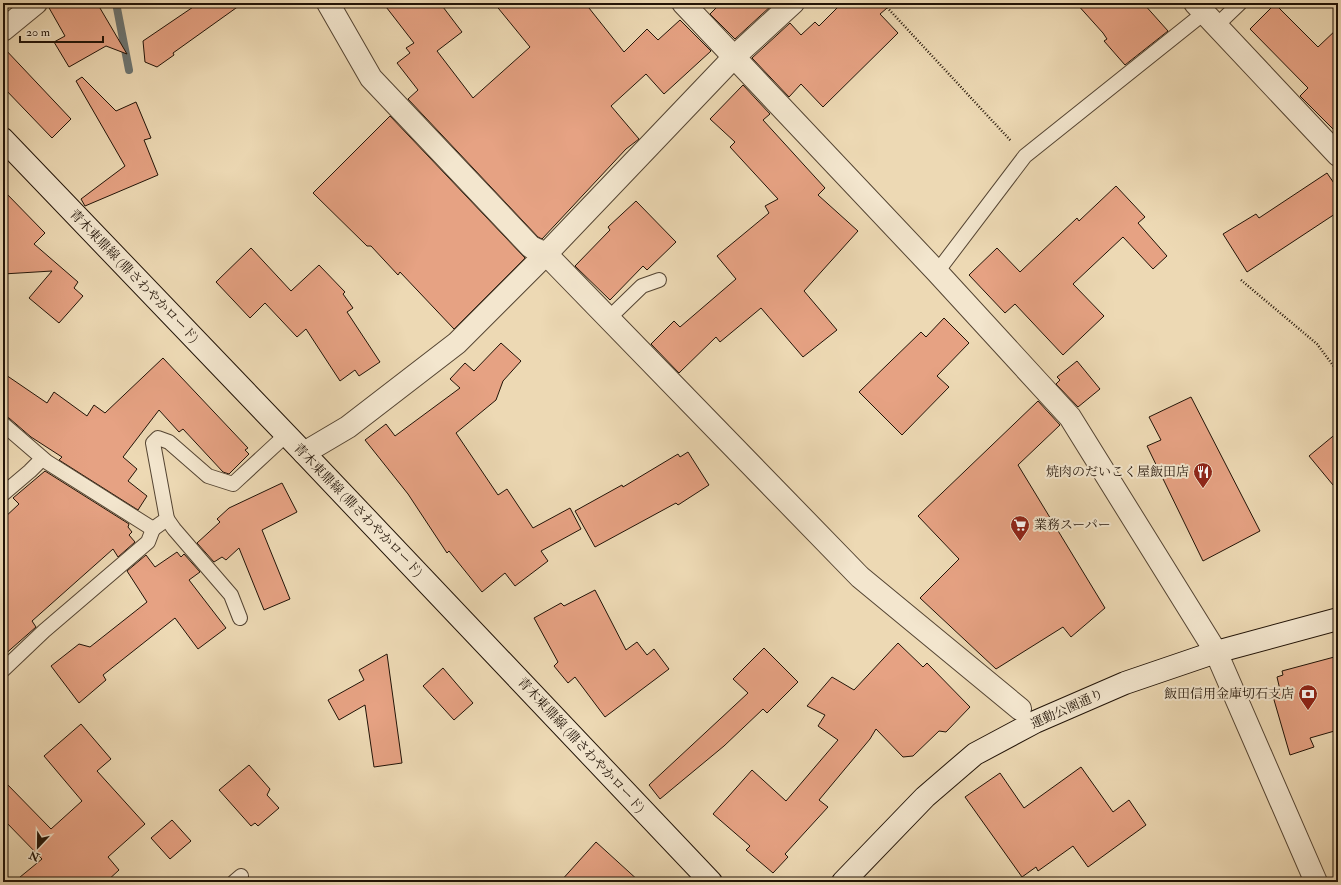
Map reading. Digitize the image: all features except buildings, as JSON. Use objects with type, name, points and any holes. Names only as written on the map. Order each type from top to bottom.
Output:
[{"type":"street","points":[[3,30],[36,3]]},
{"type":"street","points":[[328,3],[371,78],[531,247],[546,254],[860,577],[1020,709]]},
{"type":"street","points":[[683,3],[735,56],[937,272],[1070,417],[1216,652],[1316,882]]},
{"type":"street","points":[[304,453],[348,427],[457,343],[546,254],[735,56],[794,3]]},
{"type":"street","points":[[1205,14],[1338,155]]},
{"type":"street","name":"青木東鼎線 (鼎さわやかロード)","points":[[3,139],[304,453],[711,882]]},
{"type":"street","name":"運動公園通り","points":[[844,882],[925,797],[975,754],[1035,722],[1125,683],[1216,652],[1338,619]]},
{"type":"lane","points":[[937,272],[1025,156],[1205,14],[1240,3]]},
{"type":"lane","points":[[608,319],[642,286],[659,280]]},
{"type":"lane","points":[[3,424],[42,458],[153,529]]},
{"type":"lane","points":[[240,618],[231,595],[167,519],[153,443],[158,438],[169,442],[208,476],[233,484],[286,435]]},
{"type":"lane","points":[[3,494],[30,472],[42,458]]},
{"type":"lane","points":[[3,670],[44,631],[148,542],[153,529],[167,519]]},
{"type":"path","points":[[883,3],[1025,156]]},
{"type":"path","points":[[1241,280],[1317,344],[1338,372]]},
{"type":"waterway","points":[[116,3],[129,70]]},
{"type":"place","name":"焼肉のだいこく屋飯田店","points":[[1203,489]]},
{"type":"place","name":"業務スーパー","points":[[1020,542]]},
{"type":"place","name":"飯田信用金庫切石支店","points":[[1308,711]]}]
